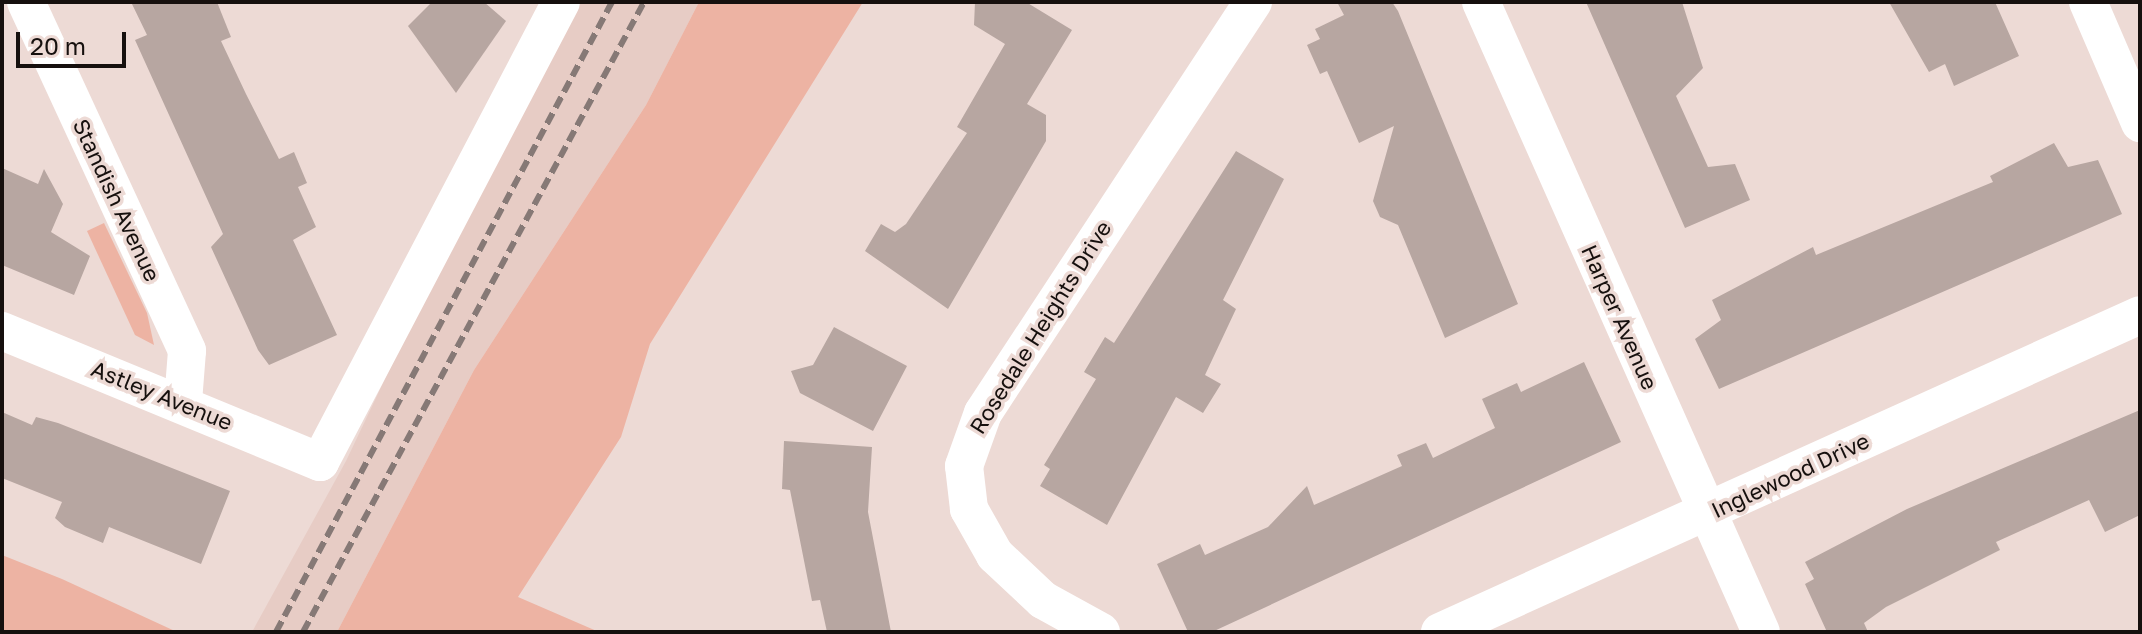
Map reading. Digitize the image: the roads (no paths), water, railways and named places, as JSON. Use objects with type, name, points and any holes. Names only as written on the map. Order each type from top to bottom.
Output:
[{"type":"street","name":"Standish Avenue","points":[[26,2],[187,351],[183,402]]},
{"type":"street","name":"Astley Avenue","points":[[2,331],[183,402],[320,462],[561,2]]},
{"type":"street","name":"Rosedale Heights Drive","points":[[1101,632],[1043,600],[995,555],[969,509],[967,453],[992,400],[1253,2]]},
{"type":"street","name":"Harper Avenue","points":[[1481,2],[1761,632]]},
{"type":"street","points":[[2088,2],[2140,123]]},
{"type":"street","name":"Inglewood Drive","points":[[1440,632],[2140,315]]},
{"type":"railway","points":[[276,632],[612,2]]},
{"type":"railway","points":[[303,632],[644,2]]}]
